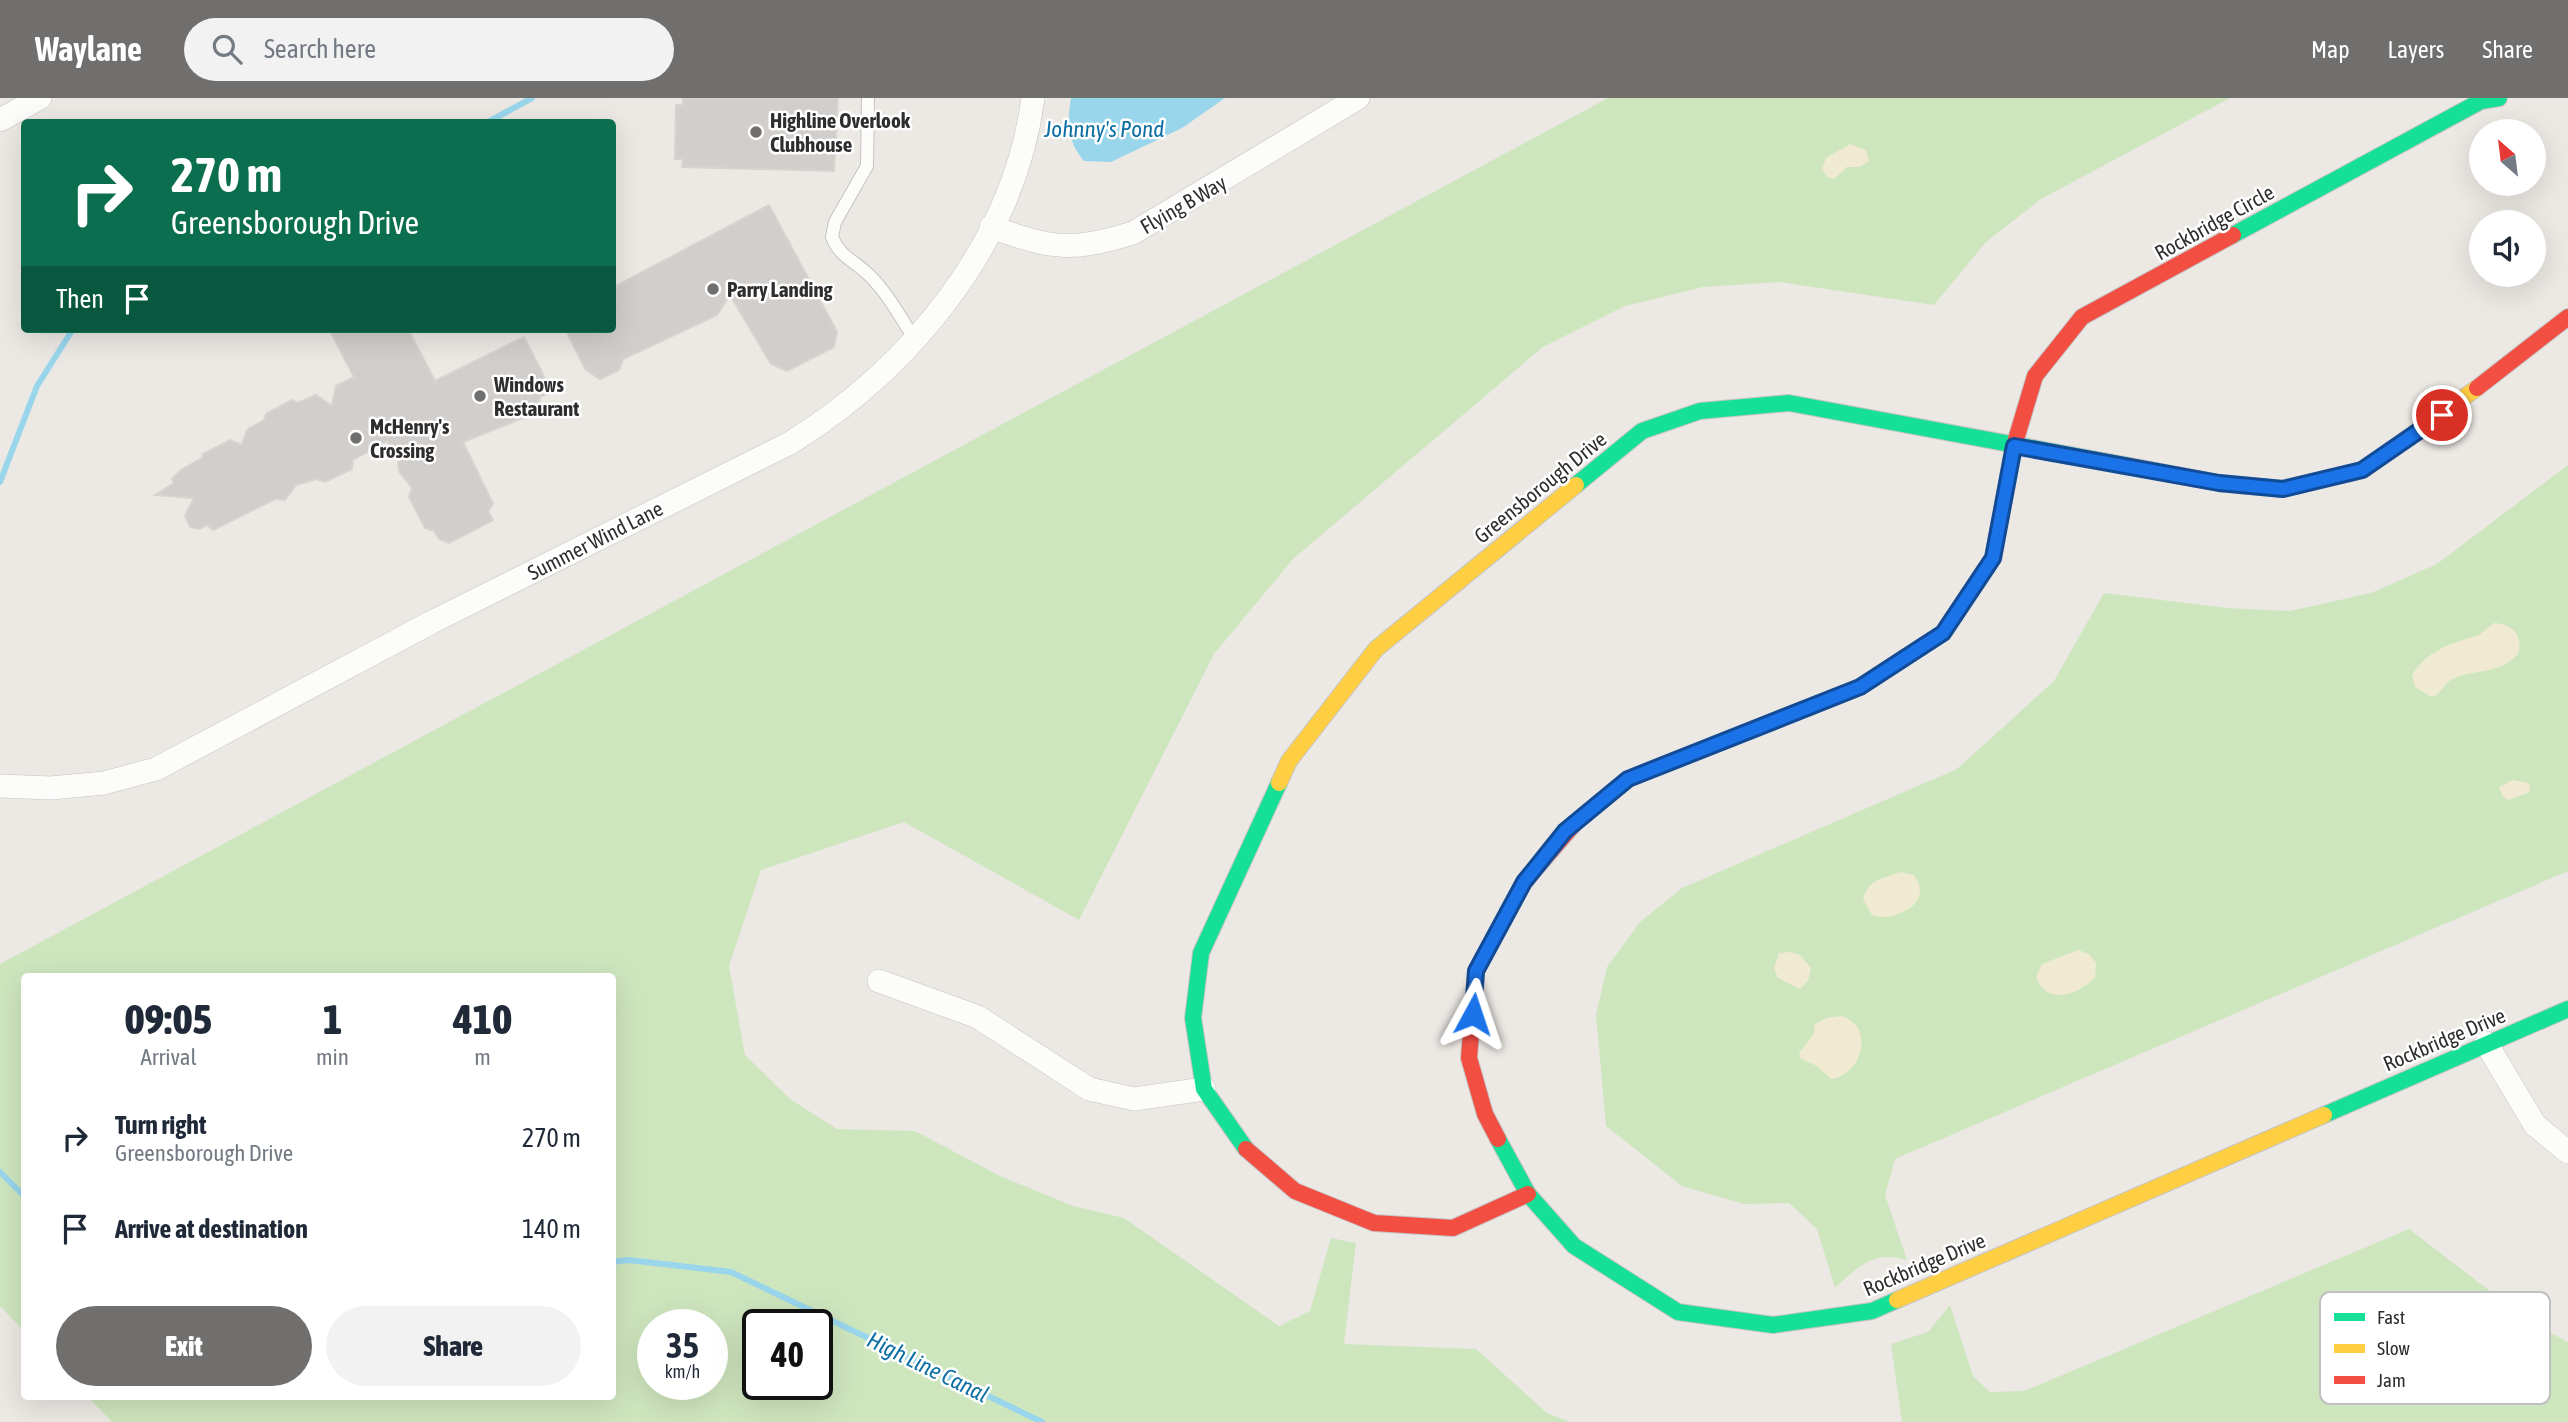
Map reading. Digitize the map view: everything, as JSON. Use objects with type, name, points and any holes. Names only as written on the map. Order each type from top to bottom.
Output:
[{"type":"street","points":[[0,120],[40,98]]},
{"type":"street","name":"Summer Wind Lane","points":[[0,786],[51,788],[104,783],[156,769],[444,616],[790,443],[833,416],[873,383],[946,303],[991,228],[1017,164],[1033,98]]},
{"type":"street","name":"Flying B Way","points":[[991,228],[1058,247],[1098,243],[1133,233],[1358,98]]},
{"type":"street","name":"Rockbridge Circle","points":[[2014,446],[2035,376],[2082,317],[2481,101],[2499,98]]},
{"type":"street","name":"Greensborough Drive","points":[[1528,1194],[1453,1228],[1374,1223],[1295,1191],[1243,1147],[1204,1089],[1193,1018],[1201,953],[1289,761],[1376,649],[1642,431],[1700,411],[1789,403],[2219,483],[2283,489],[2362,470],[2421,431],[2568,317]]},
{"type":"street","name":"Rockbridge Drive","points":[[2014,446],[1993,558],[1943,633],[1860,687],[1628,779],[1565,831],[1524,882],[1476,971],[1469,1058],[1485,1114],[1528,1194],[1574,1246],[1678,1312],[1773,1325],[1872,1311],[2568,1009]]},
{"type":"street","points":[[879,981],[978,1017],[1089,1089],[1134,1099],[1204,1089]]},
{"type":"street","points":[[2486,1044],[2535,1125],[2568,1152]]},
{"type":"lane","points":[[868,98],[867,166],[835,222],[832,237],[844,258],[868,273],[882,289],[915,340]]},
{"type":"green space","points":[[1608,98],[2230,98],[2041,199],[1986,242],[1934,305],[1779,282],[1703,287],[1625,306],[1543,347],[1293,559],[1214,654],[1079,920],[904,822],[761,870],[729,966],[745,1055],[790,1099],[837,1129],[915,1131],[1000,1176],[1073,1206],[1124,1218],[1279,1326],[1310,1311],[1331,1238],[1356,1243],[1344,1344],[1476,1349],[1547,1413],[1570,1422],[112,1422],[91,1400],[616,1400],[616,973],[21,973],[21,1328],[0,1306],[0,964]]},
{"type":"green space","points":[[2568,465],[2568,871],[1895,1159],[1885,1195],[1907,1260],[1885,1257],[1867,1262],[1835,1288],[1817,1229],[1789,1203],[1744,1204],[1682,1186],[1606,1126],[1596,1015],[1607,967],[1640,922],[1682,888],[1957,769],[2054,681],[2104,593],[2227,608],[2290,611],[2371,593],[2437,564]]},
{"type":"green space","points":[[2409,1229],[2491,1292],[2320,1292],[2320,1404],[2550,1404],[2550,1333],[2568,1342],[2568,1422],[1902,1422],[1891,1344],[1928,1332],[1950,1305],[1973,1376],[1990,1392],[2024,1391]]},
{"type":"sand","points":[[1850,144],[1866,150],[1869,161],[1860,167],[1847,167],[1834,179],[1827,177],[1822,169],[1826,158]]},
{"type":"sand","points":[[2494,623],[2506,625],[2517,635],[2519,652],[2512,659],[2497,668],[2453,679],[2432,697],[2415,687],[2412,675],[2432,654],[2448,645],[2478,635]]},
{"type":"sand","points":[[2513,780],[2529,783],[2530,792],[2509,800],[2503,797],[2499,787]]},
{"type":"sand","points":[[1901,872],[1914,875],[1919,886],[1915,903],[1898,914],[1879,917],[1872,915],[1863,899],[1865,892],[1878,880]]},
{"type":"sand","points":[[2078,950],[2089,954],[2096,963],[2095,978],[2072,993],[2055,995],[2047,992],[2036,977],[2042,964]]},
{"type":"sand","points":[[1791,952],[1800,955],[1811,968],[1808,981],[1800,989],[1778,978],[1774,968],[1779,953]]},
{"type":"sand","points":[[1841,1016],[1852,1021],[1859,1029],[1861,1050],[1851,1069],[1842,1076],[1831,1079],[1817,1066],[1801,1059],[1799,1053],[1814,1034],[1815,1024],[1827,1018]]},
{"type":"water","name":"Johnny's Pond","points":[[1071,98],[1225,98],[1182,128],[1111,162],[1084,161],[1078,154],[1070,131]]},
{"type":"building","name":"Highline Overlook Clubhouse","points":[[683,98],[838,98],[834,171],[682,167],[683,159],[675,159],[676,105],[683,105]]},
{"type":"building","name":"Parry Landing","points":[[769,205],[837,332],[834,347],[787,371],[771,364],[730,295],[717,315],[623,359],[619,370],[600,379],[586,370],[567,333],[616,333],[616,286]]},
{"type":"building","name":"McHenry's Crossing","points":[[331,333],[410,333],[435,381],[524,337],[552,392],[540,397],[538,412],[463,442],[493,504],[488,511],[493,520],[449,543],[439,539],[434,531],[425,528],[409,497],[412,488],[399,471],[398,461],[387,441],[353,460],[352,469],[325,482],[317,479],[296,485],[285,500],[275,499],[213,530],[207,525],[199,529],[190,527],[185,516],[194,498],[155,495],[174,483],[172,479],[181,470],[202,458],[203,454],[230,440],[242,445],[247,430],[264,420],[266,414],[292,400],[298,403],[316,395],[332,406],[336,386],[354,377]]},
{"type":"waterway","name":"High Line Canal","points":[[494,119],[532,98]]},
{"type":"waterway","name":"High Line Canal","points":[[0,482],[37,386],[70,333]]},
{"type":"waterway","name":"High Line Canal","points":[[0,1172],[21,1193]]},
{"type":"waterway","name":"High Line Canal","points":[[616,1262],[629,1260],[731,1272],[1042,1422]]},
{"type":"traffic: fast","points":[[2233,235],[2481,101],[2499,98]]},
{"type":"traffic: fast","points":[[1576,485],[1642,431],[1700,411],[1789,403],[2130,466]]},
{"type":"traffic: fast","points":[[1575,823],[1628,779],[1860,687],[1904,658]]},
{"type":"traffic: fast","points":[[1246,1149],[1204,1089],[1193,1018],[1201,953],[1279,783]]},
{"type":"traffic: fast","points":[[2324,1115],[2568,1009]]},
{"type":"traffic: fast","points":[[1498,1139],[1528,1194],[1574,1246],[1678,1312],[1773,1325],[1872,1311],[1897,1300]]},
{"type":"traffic: slow","points":[[2130,466],[2219,483],[2282,489],[2363,470],[2477,388]]},
{"type":"traffic: slow","points":[[1279,783],[1289,761],[1376,649],[1576,485]]},
{"type":"traffic: slow","points":[[1897,1300],[2324,1115]]},
{"type":"traffic: jam","points":[[1904,658],[1943,633],[1993,558],[2014,446],[2035,376],[2082,317],[2233,235]]},
{"type":"traffic: jam","points":[[2477,388],[2568,317]]},
{"type":"traffic: jam","points":[[1498,1139],[1485,1114],[1469,1058],[1476,971],[1524,882],[1575,823]]},
{"type":"traffic: jam","points":[[1246,1149],[1295,1191],[1374,1223],[1453,1228],[1528,1194]]},
{"type":"place","name":"Highline Overlook Clubhouse","points":[[756,132]]},
{"type":"place","name":"Parry Landing","points":[[713,289]]},
{"type":"place","name":"Windows Restaurant","points":[[480,396]]},
{"type":"place","name":"McHenry's Crossing","points":[[356,438]]},
{"type":"route","points":[[1473,1014],[1476,971],[1524,882],[1565,831],[1628,779],[1860,687],[1943,633],[1993,558],[2014,446],[2219,483],[2283,489],[2362,470],[2442,415]]}]
